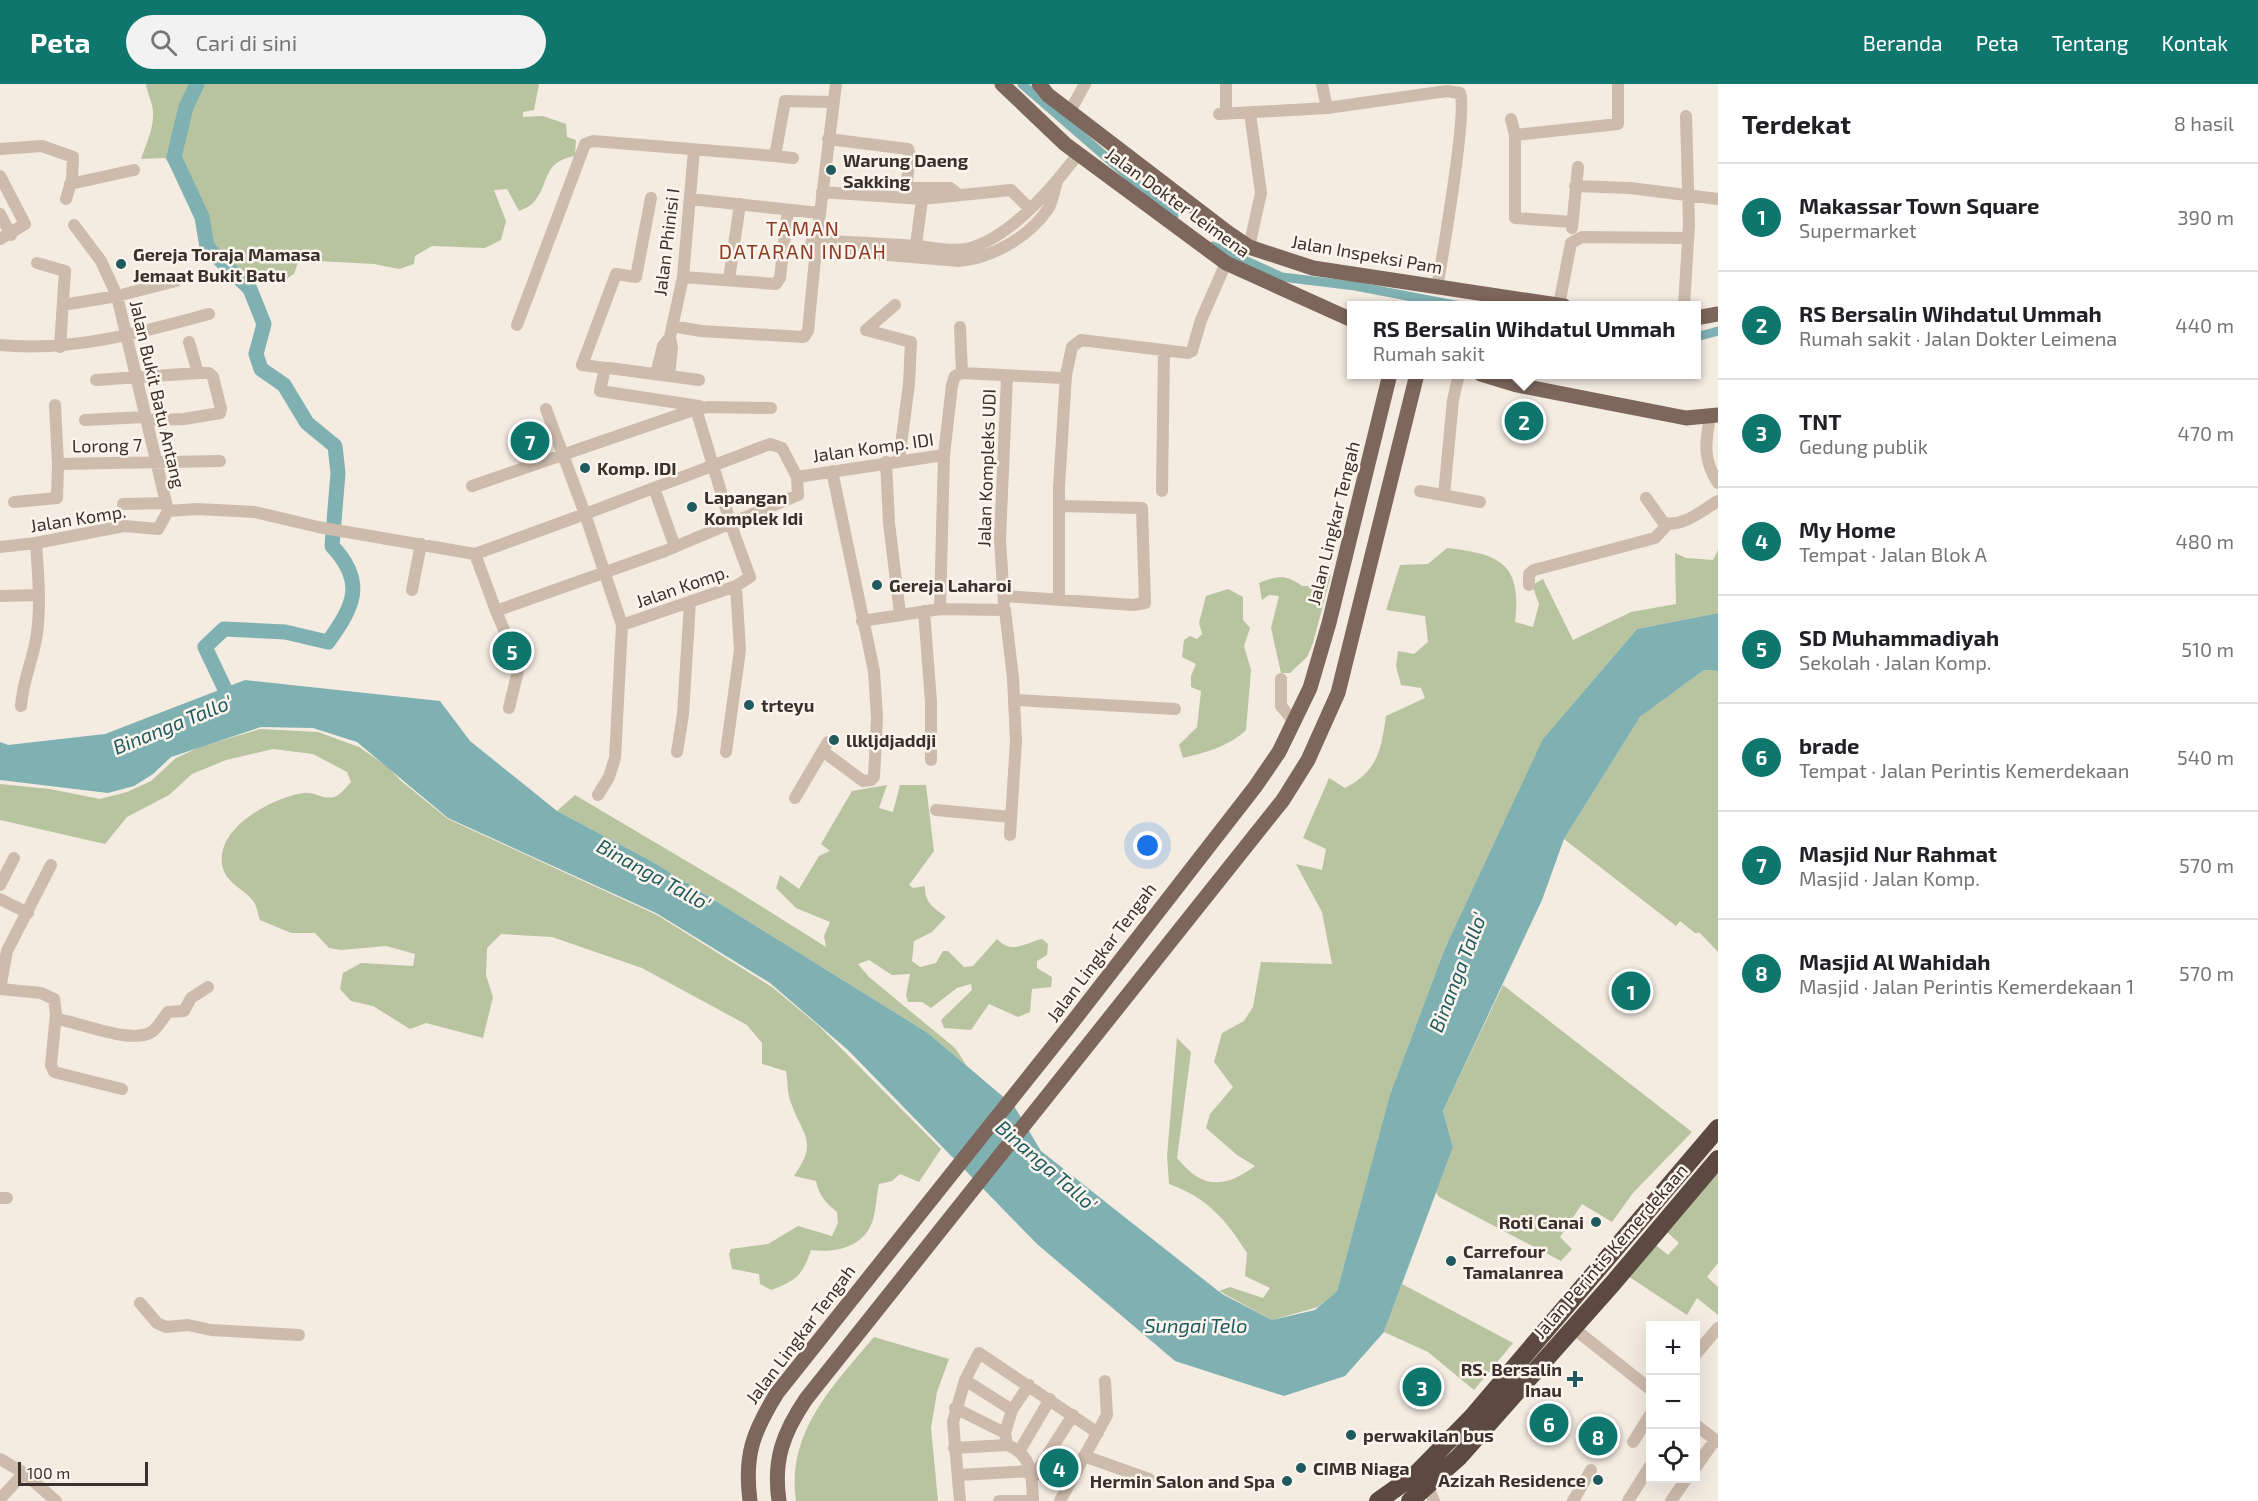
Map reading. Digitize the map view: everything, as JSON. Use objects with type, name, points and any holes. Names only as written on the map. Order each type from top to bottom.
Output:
[{"type":"highway","name":"Jalan Perintis Kemerdekaan","points":[[1410,1501],[1431,1494],[1508,1388],[1718,1128]]},
{"type":"highway","name":"Jalan Perintis Kemerdekaan","points":[[1378,1501],[1416,1474],[1572,1328],[1718,1159]]},
{"type":"main road","name":"Jalan Dokter Leimena","points":[[1002,84],[1052,132],[1226,263],[1347,318]]},
{"type":"main road","name":"Jalan Inspeksi Pam","points":[[1039,84],[1070,111],[1249,247],[1314,268],[1525,301]]},
{"type":"main road","points":[[1052,132],[1070,111]]},
{"type":"main road","points":[[1701,317],[1718,314]]},
{"type":"main road","name":"Jalan Lingkar Tengah","points":[[750,1501],[747,1477],[748,1454],[755,1432],[777,1393],[1255,787],[1295,723],[1310,688],[1329,624],[1389,379]]},
{"type":"main road","points":[[779,1501],[776,1477],[779,1456],[792,1421],[1283,800],[1308,760],[1338,693],[1416,379]]},
{"type":"main road","points":[[1518,380],[1686,418],[1714,416]]},
{"type":"street","points":[[671,331],[797,339],[805,336],[819,244],[819,213],[836,84]]},
{"type":"street","points":[[1070,111],[1085,84]]},
{"type":"street","points":[[1226,84],[1223,113],[1327,108],[1447,91],[1454,91],[1462,96],[1437,288]]},
{"type":"street","points":[[1322,84],[1327,108]]},
{"type":"street","points":[[1515,135],[1618,124],[1618,84]]},
{"type":"street","points":[[775,156],[785,100],[832,102]]},
{"type":"street","points":[[1249,247],[1261,193],[1250,112]]},
{"type":"street","points":[[1684,301],[1688,238],[1686,116]]},
{"type":"street","points":[[1511,119],[1515,135],[1515,219],[1572,222]]},
{"type":"street","points":[[828,139],[908,148],[910,155],[905,193]]},
{"type":"street","points":[[517,326],[585,144],[593,141],[638,144],[793,158]]},
{"type":"street","points":[[0,149],[32,145],[73,157],[66,199]]},
{"type":"street","name":"Jalan Phinisi I","points":[[669,376],[671,331],[682,277],[694,150]]},
{"type":"street","points":[[819,244],[964,255],[993,252],[1018,238],[1049,208],[1057,182],[1079,153]]},
{"type":"street","points":[[1560,301],[1570,243],[1578,167]]},
{"type":"street","points":[[70,184],[134,170]]},
{"type":"street","points":[[0,176],[25,222],[23,228],[5,237],[0,214]]},
{"type":"street","points":[[964,255],[1009,228],[1049,187],[1057,182]]},
{"type":"street","points":[[1575,186],[1687,194],[1718,199]]},
{"type":"street","points":[[822,192],[905,193],[950,188],[959,195]]},
{"type":"street","points":[[905,193],[922,199],[1011,190],[1029,209]]},
{"type":"street","points":[[651,198],[636,277],[616,274],[582,365],[605,368],[600,391],[700,408],[771,408]]},
{"type":"street","points":[[690,199],[819,213]]},
{"type":"street","points":[[916,251],[922,199]]},
{"type":"street","points":[[729,279],[740,204]]},
{"type":"street","points":[[682,277],[729,279],[771,286],[778,283],[788,210]]},
{"type":"street","name":"Jalan Bukit Batu Antang","points":[[74,225],[101,261],[117,296],[167,507]]},
{"type":"street","points":[[1570,243],[1582,237],[1688,238]]},
{"type":"street","points":[[37,263],[65,271],[60,347]]},
{"type":"street","points":[[1059,598],[1059,506],[1066,375],[1072,347],[1081,340],[1183,354],[1192,351],[1202,320],[1226,263]]},
{"type":"street","points":[[63,304],[117,296],[176,281]]},
{"type":"street","points":[[895,305],[866,330],[911,342],[909,384],[899,460]]},
{"type":"street","points":[[0,345],[60,347],[127,335],[209,314]]},
{"type":"street","points":[[960,327],[962,373],[1055,380],[1066,375]]},
{"type":"street","name":"Jalan Phinisi I","points":[[656,374],[663,346],[671,331]]},
{"type":"street","points":[[189,342],[198,373]]},
{"type":"street","points":[[1162,491],[1164,351]]},
{"type":"street","points":[[609,369],[699,380]]},
{"type":"street","points":[[84,420],[184,419],[220,413],[221,409],[213,377],[209,373],[96,380]]},
{"type":"street","name":"Jalan Komp. IDI","points":[[712,465],[773,444],[782,448],[797,477],[944,455],[952,385],[955,376],[962,373]]},
{"type":"street","name":"Jalan Kompleks UDI","points":[[1007,377],[1000,539],[1016,741],[1010,835]]},
{"type":"street","points":[[1444,495],[1453,399],[1457,379]]},
{"type":"street","name":"Lorong 7","points":[[14,502],[57,498],[55,405]]},
{"type":"street","points":[[472,486],[700,408]]},
{"type":"street","name":"Jalan Komp.","points":[[546,409],[585,514],[622,625],[736,586],[750,578],[712,465],[700,408]]},
{"type":"street","points":[[1714,416],[1705,445],[1706,459],[1718,483]]},
{"type":"street","points":[[940,609],[944,455]]},
{"type":"street","name":"Lorong 7","points":[[58,464],[220,460]]},
{"type":"street","points":[[886,462],[889,523],[900,614]]},
{"type":"street","points":[[123,504],[237,510],[475,554],[712,465]]},
{"type":"street","points":[[795,798],[826,747],[863,781],[871,780],[876,773],[876,689],[832,471]]},
{"type":"street","points":[[496,611],[675,547],[796,498],[797,477]]},
{"type":"street","points":[[654,488],[675,547]]},
{"type":"street","points":[[1420,491],[1480,502]]},
{"type":"street","points":[[1646,498],[1663,522],[1668,524]]},
{"type":"street","points":[[1529,585],[1529,574],[1534,570],[1655,538],[1668,524],[1683,521],[1718,501]]},
{"type":"street","points":[[1004,596],[1059,598],[1133,605],[1145,603],[1147,599],[1142,508],[1059,506]]},
{"type":"street","name":"Jalan Komp.","points":[[0,547],[36,543],[124,526],[158,529],[167,507]]},
{"type":"street","points":[[21,706],[24,677],[37,634],[39,595],[36,543]]},
{"type":"street","points":[[412,590],[421,544]]},
{"type":"street","points":[[475,554],[507,637],[523,650],[509,708]]},
{"type":"street","points":[[726,752],[740,650],[736,586]]},
{"type":"street","points":[[0,596],[39,595]]},
{"type":"street","points":[[677,752],[683,714],[690,602]]},
{"type":"street","points":[[862,621],[940,609],[1005,610]]},
{"type":"street","points":[[924,611],[931,702],[931,760]]},
{"type":"street","points":[[598,795],[609,777],[615,758],[622,625]]},
{"type":"street","points":[[1281,679],[1281,706],[1295,723]]},
{"type":"street","points":[[1014,700],[1175,709]]},
{"type":"street","points":[[936,810],[1011,817]]},
{"type":"street","points":[[0,885],[14,858]]},
{"type":"street","points":[[51,865],[28,914],[7,951],[0,989],[52,997],[55,1001],[56,1019],[51,1065],[54,1072],[122,1089]]},
{"type":"street","points":[[0,899],[28,914]]},
{"type":"street","points":[[56,1019],[116,1033],[144,1035],[154,1030],[170,1011],[184,1011],[190,998],[208,987]]},
{"type":"street","points":[[141,1303],[157,1323],[166,1327],[188,1325],[211,1330],[299,1335]]},
{"type":"street","points":[[1572,1328],[1646,1386]]},
{"type":"street","points":[[1700,1348],[1718,1328]]},
{"type":"street","points":[[960,1501],[952,1422],[965,1380],[975,1357],[981,1353],[1098,1433]]},
{"type":"street","points":[[965,1380],[1012,1410]]},
{"type":"street","points":[[1060,1501],[1098,1433],[1107,1411],[1104,1381]]},
{"type":"street","points":[[1006,1439],[1012,1410],[1029,1384]]},
{"type":"street","points":[[1020,1450],[1050,1399]]},
{"type":"street","points":[[956,1408],[1006,1439],[1020,1450],[1027,1460],[1033,1501],[999,1501]]},
{"type":"street","points":[[1031,1475],[1073,1415]]},
{"type":"street","points":[[1633,1442],[1646,1421]]},
{"type":"street","points":[[985,1424],[987,1446]]},
{"type":"street","points":[[1700,1428],[1715,1437],[1700,1460]]},
{"type":"street","points":[[954,1448],[987,1446],[1006,1439]]},
{"type":"street","points":[[1084,1456],[1149,1479]]},
{"type":"street","points":[[0,1459],[24,1473],[56,1501]]},
{"type":"street","points":[[1573,1501],[1591,1470]]},
{"type":"street","points":[[1628,1501],[1646,1472]]},
{"type":"street","points":[[0,1499],[24,1473]]},
{"type":"street","points":[[958,1475],[1031,1475]]},
{"type":"street","points":[[1671,1501],[1684,1483]]},
{"type":"green space","points":[[146,84],[539,84],[534,110],[523,112],[523,117],[543,116],[566,124],[567,137],[576,140],[575,156],[556,163],[547,175],[538,197],[531,205],[519,211],[507,189],[494,190],[506,221],[501,240],[485,248],[432,246],[415,256],[414,264],[399,269],[374,264],[299,260],[294,274],[280,283],[249,276],[211,244],[205,214],[165,158],[141,159],[153,118],[153,109]]},
{"type":"green space","points":[[1447,548],[1481,554],[1494,558],[1504,565],[1511,574],[1515,586],[1515,622],[1533,627],[1539,604],[1532,585],[1543,579],[1573,640],[1631,612],[1676,604],[1675,553],[1686,558],[1713,560],[1718,550],[1718,613],[1637,629],[1545,737],[1445,948],[1391,1093],[1337,1291],[1318,1307],[1272,1320],[1219,1291],[1230,1287],[1263,1298],[1270,1288],[1245,1276],[1247,1253],[1215,1211],[1195,1196],[1169,1184],[1167,1156],[1177,1038],[1191,1052],[1177,1158],[1195,1176],[1204,1180],[1223,1182],[1233,1179],[1255,1166],[1237,1155],[1206,1128],[1210,1114],[1233,1087],[1214,1062],[1222,1033],[1244,1021],[1253,1007],[1261,962],[1332,964],[1322,912],[1296,864],[1322,870],[1326,849],[1303,838],[1329,778],[1345,788],[1365,774],[1380,749],[1386,716],[1425,698],[1421,688],[1401,685],[1396,666],[1398,651],[1414,654],[1428,642],[1425,616],[1386,610],[1400,565],[1428,564]]},
{"type":"green space","points":[[1331,575],[1313,643],[1307,657],[1290,673],[1281,673],[1271,628],[1279,596],[1269,595],[1262,600],[1259,583],[1281,577],[1291,579],[1302,586],[1314,586]]},
{"type":"green space","points":[[1228,589],[1243,597],[1243,620],[1250,628],[1244,646],[1251,670],[1246,730],[1225,745],[1183,758],[1179,745],[1197,727],[1201,691],[1191,687],[1191,676],[1196,664],[1182,657],[1184,640],[1190,636],[1197,639],[1202,634],[1199,623],[1206,596]]},
{"type":"green space","points":[[1704,670],[1718,671],[1718,952],[1700,933],[1695,933],[1680,921],[1676,926],[1564,839],[1640,717]]},
{"type":"green space","points":[[260,729],[318,732],[359,747],[388,767],[400,780],[448,819],[657,915],[772,987],[819,1026],[941,1149],[919,1182],[900,1174],[892,1181],[879,1184],[873,1221],[860,1239],[846,1247],[828,1251],[811,1250],[805,1266],[793,1280],[771,1290],[760,1284],[759,1274],[732,1269],[729,1254],[731,1249],[768,1244],[798,1226],[832,1236],[838,1223],[837,1212],[824,1199],[816,1181],[794,1176],[807,1147],[804,1132],[788,1092],[786,1071],[762,1064],[762,1043],[747,1025],[642,968],[552,937],[501,934],[487,948],[486,975],[493,997],[483,1038],[426,1023],[410,1029],[373,1006],[351,1001],[340,989],[343,973],[361,963],[413,966],[415,954],[386,946],[341,950],[329,948],[315,933],[291,933],[260,920],[254,902],[231,881],[224,871],[223,850],[228,838],[249,816],[277,801],[303,793],[330,798],[337,796],[351,782],[347,772],[313,754],[273,749],[226,760],[192,774],[169,795],[127,817],[105,844],[0,820],[0,784],[50,789],[100,799],[127,792],[151,781],[176,758],[200,747]]},
{"type":"green space","points":[[887,785],[879,808],[893,812],[900,785],[926,785],[934,851],[909,885],[913,888],[925,886],[930,904],[946,917],[932,932],[914,941],[912,961],[920,967],[936,963],[943,951],[948,951],[964,967],[973,966],[997,939],[1013,947],[1042,939],[1048,944],[1047,955],[1037,961],[1037,968],[1052,977],[1051,987],[1032,989],[1030,1012],[1018,1017],[989,1004],[971,1030],[944,1028],[941,1020],[972,990],[971,984],[957,988],[931,1008],[922,1002],[908,1002],[906,995],[910,974],[892,975],[869,960],[858,964],[869,977],[955,1048],[967,1066],[928,1033],[653,862],[557,811],[575,795],[826,947],[824,936],[830,922],[796,908],[776,888],[780,875],[799,889],[819,856],[830,851],[821,844],[852,791]]},
{"type":"green space","points":[[1503,985],[1692,1132],[1633,1193],[1612,1222],[1582,1204],[1560,1237],[1572,1249],[1561,1261],[1439,1197],[1436,1192],[1453,1147],[1443,1111]]},
{"type":"green space","points":[[1718,1171],[1718,1263],[1707,1277],[1718,1287],[1718,1315],[1697,1298],[1687,1315],[1628,1276],[1653,1243],[1668,1255],[1679,1243],[1667,1232]]},
{"type":"green space","points":[[1402,1284],[1513,1343],[1474,1390],[1428,1352],[1384,1332]]},
{"type":"green space","points":[[874,1337],[949,1359],[937,1392],[931,1428],[938,1501],[796,1501],[795,1476],[798,1453],[805,1432],[829,1392]]},
{"type":"water","points":[[1718,613],[1718,671],[1704,670],[1640,717],[1564,839],[1542,900],[1443,1111],[1453,1147],[1384,1332],[1345,1376],[1284,1396],[1175,1361],[1037,1244],[848,1050],[770,983],[656,913],[448,818],[357,742],[313,728],[261,727],[171,757],[153,774],[134,786],[108,793],[0,780],[0,742],[8,745],[105,734],[245,680],[440,701],[470,741],[557,811],[653,862],[928,1033],[1014,1106],[1041,1151],[1222,1294],[1272,1320],[1315,1310],[1337,1291],[1390,1095],[1445,948],[1543,739],[1637,629]]},
{"type":"waterway","name":"Binanga Tallo'","points":[[197,84],[186,107],[174,157],[202,217],[207,247],[250,289],[264,324],[256,354],[261,369],[284,385],[307,423],[335,446],[338,473],[332,546],[343,559],[353,583],[350,605],[328,642],[285,632],[224,629],[205,647],[233,706]]},
{"type":"waterway","points":[[1022,84],[1174,216]]},
{"type":"waterway","points":[[1213,246],[1282,277],[1355,286],[1434,301]]},
{"type":"waterway","points":[[1701,336],[1718,331]]},
{"type":"place","name":"Warung Daeng Sakking","points":[[831,170]]},
{"type":"place","name":"Gereja Toraja Mamasa Jemaat Bukit Batu","points":[[121,264]]},
{"type":"place","name":"RS Bersalin Wihdatul Ummah","points":[[1524,421]]},
{"type":"place","name":"Masjid Nur Rahmat","points":[[530,441]]},
{"type":"place","name":"Komp. IDI","points":[[585,468]]},
{"type":"place","name":"Lapangan Komplek Idi","points":[[692,507]]},
{"type":"place","name":"Gereja Laharoi","points":[[877,585]]},
{"type":"place","name":"SD Muhammadiyah","points":[[512,651]]},
{"type":"place","name":"trteyu","points":[[749,705]]},
{"type":"place","name":"llkljdjaddji","points":[[834,740]]},
{"type":"place","name":"Makassar Town Square","points":[[1631,991]]},
{"type":"place","name":"Roti Canai","points":[[1596,1222]]},
{"type":"place","name":"Carrefour Tamalanrea","points":[[1451,1261]]},
{"type":"place","name":"RS. Bersalin Inau","points":[[1575,1379]]},
{"type":"place","name":"TNT","points":[[1422,1387]]},
{"type":"place","name":"brade","points":[[1549,1423]]},
{"type":"place","name":"perwakilan bus","points":[[1351,1435]]},
{"type":"place","name":"Masjid Al Wahidah","points":[[1598,1436]]},
{"type":"place","name":"My Home","points":[[1059,1468]]},
{"type":"place","name":"CIMB Niaga","points":[[1301,1468]]},
{"type":"place","name":"Azizah Residence","points":[[1598,1480]]},
{"type":"place","name":"Hermin Salon and Spa","points":[[1287,1481]]},
{"type":"district","name":"TAMAN DATARAN INDAH","points":[[803,240]]},
{"type":"water label","name":"Sungai Telo","points":[[1196,1325]]}]
